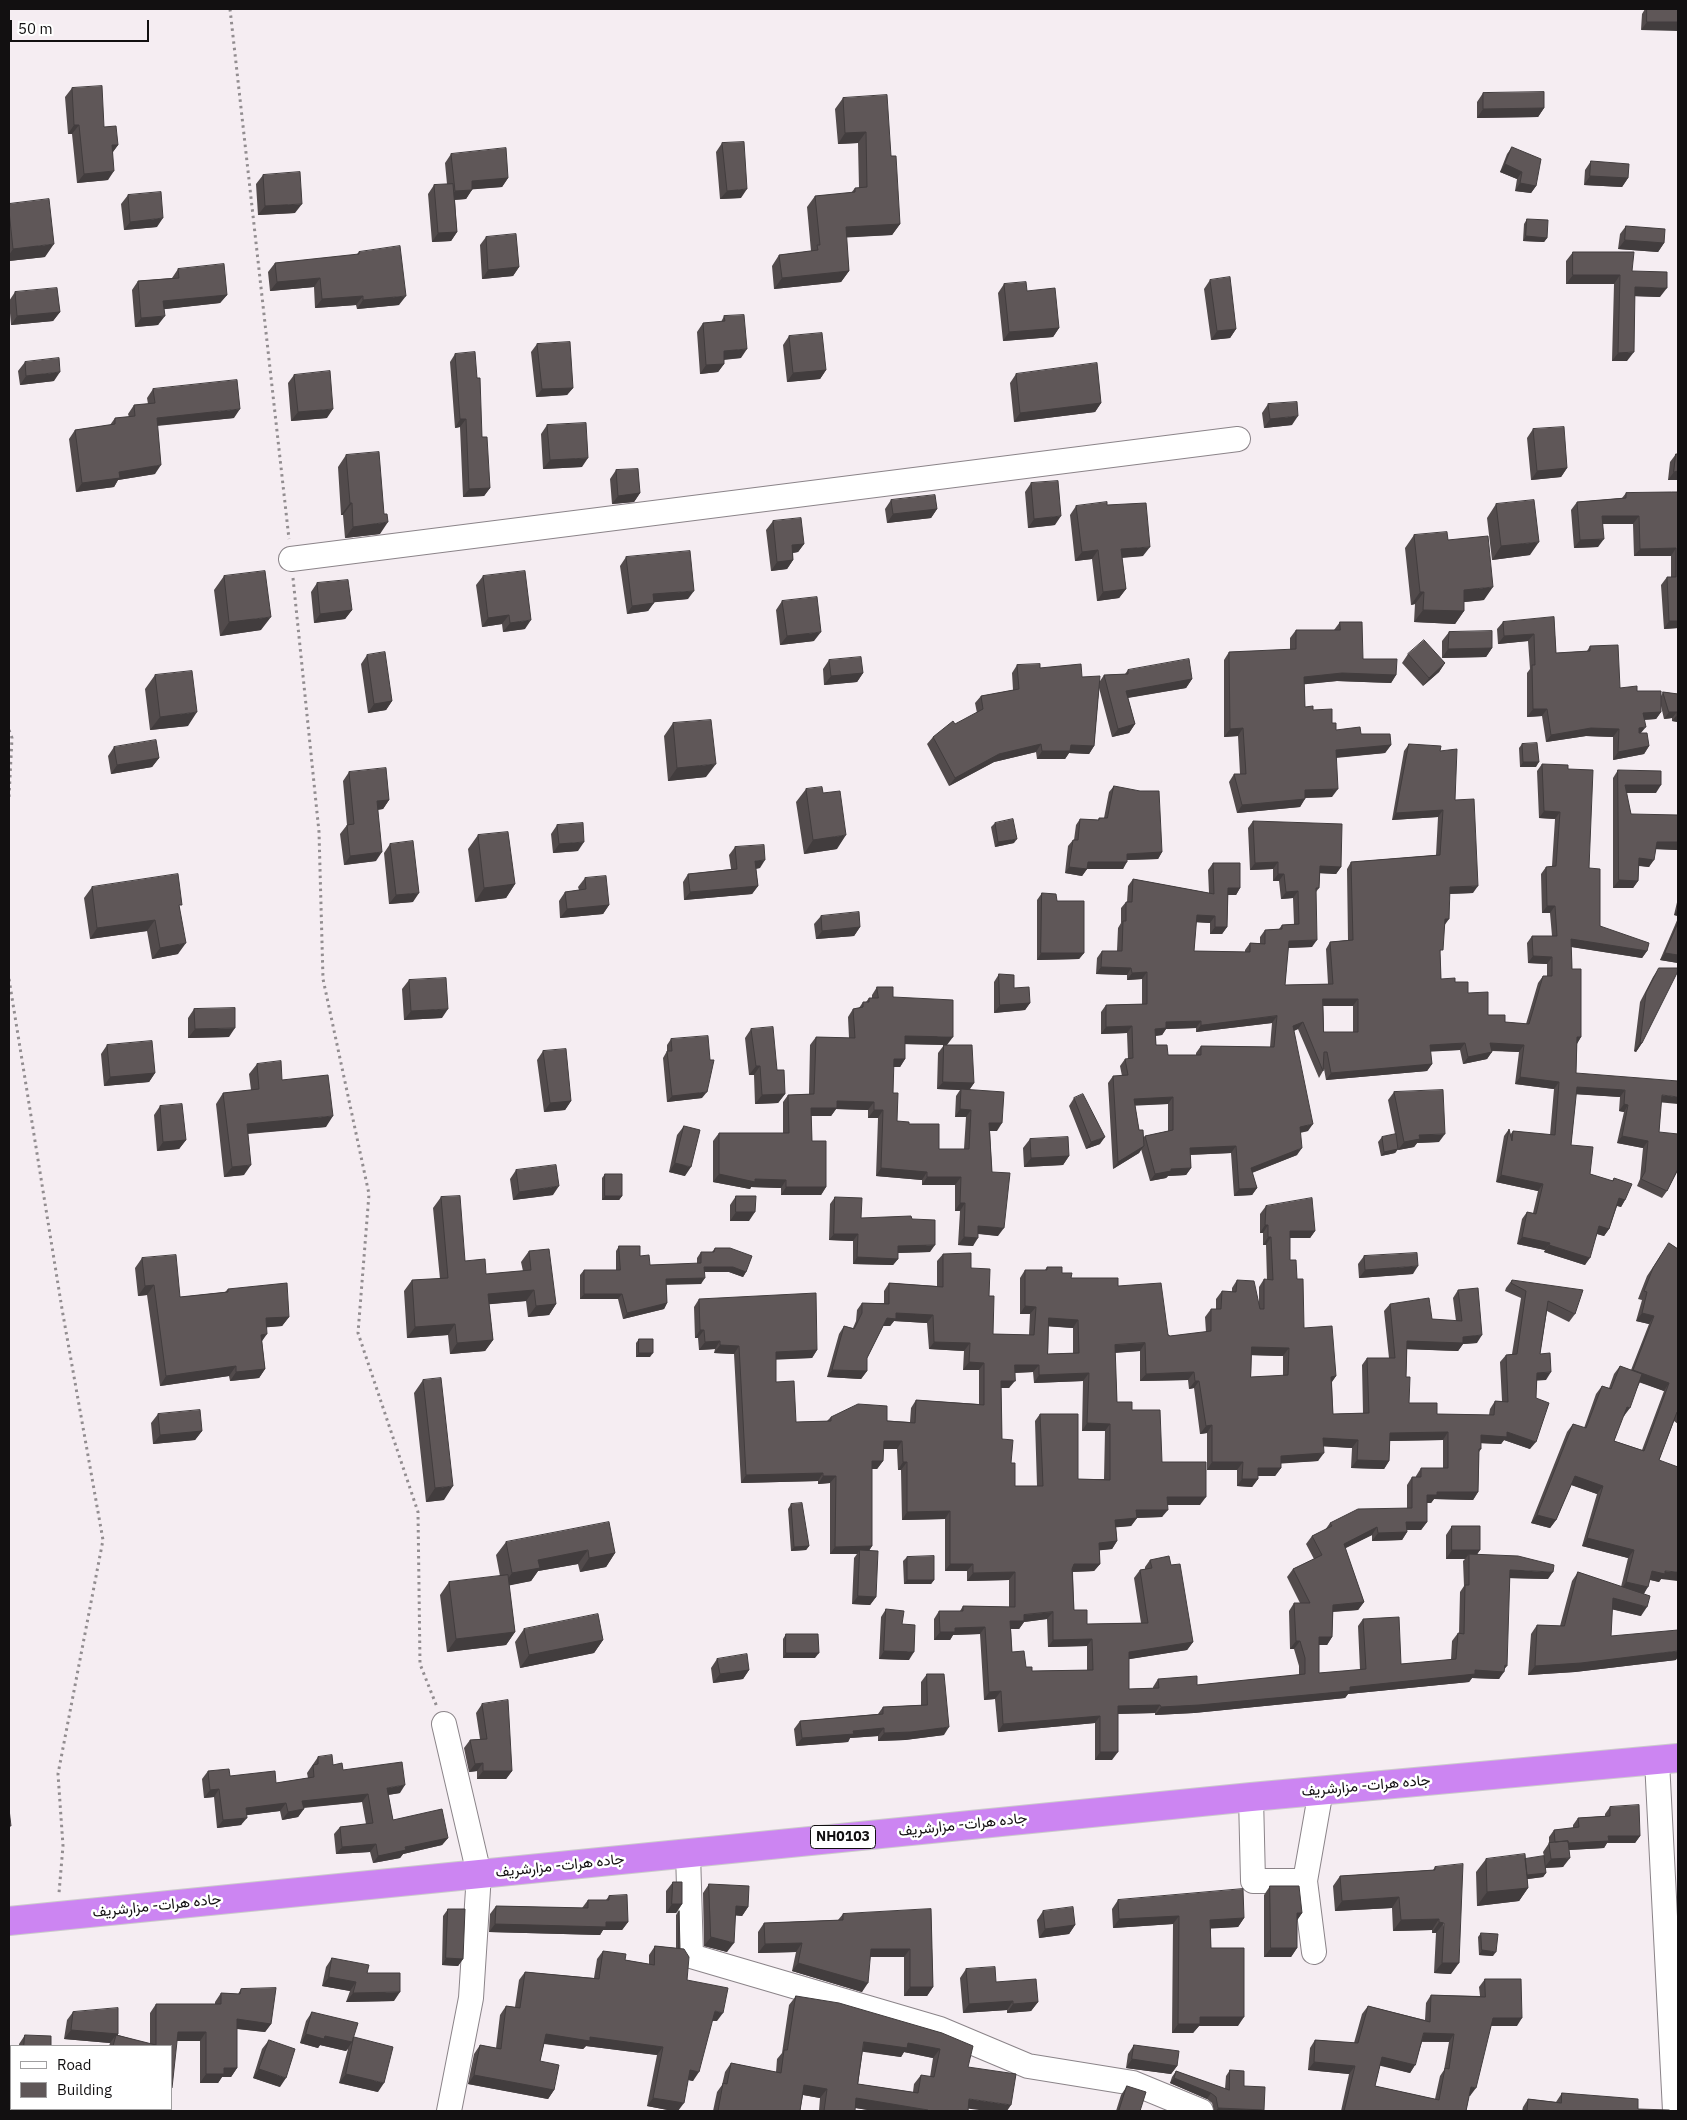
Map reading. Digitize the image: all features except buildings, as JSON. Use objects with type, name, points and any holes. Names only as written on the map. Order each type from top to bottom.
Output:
[{"type":"highway","name":"جاده هرات- مزارشریف","points":[[9,1921],[1321,1790],[1668,1760]]},
{"type":"street","points":[[291,559],[1238,439]]},
{"type":"street","points":[[444,1724],[479,1874],[471,1998],[449,2111]]},
{"type":"street","points":[[1668,1760],[1675,2111]]},
{"type":"street","points":[[1314,1952],[1306,1881],[1321,1790]]},
{"type":"street","points":[[1251,1797],[1252,1881],[1306,1881]]},
{"type":"street","points":[[688,1853],[690,1956],[940,2029],[1028,2066],[1132,2083],[1201,2111]]},
{"type":"path","points":[[230,9],[291,559],[319,832],[322,979],[369,1194],[358,1333],[418,1512],[420,1664],[444,1724]]},
{"type":"path","points":[[9,730],[12,738],[9,797]]},
{"type":"path","points":[[9,979],[62,1309],[103,1540],[58,1774],[63,1846],[56,1916]]}]
